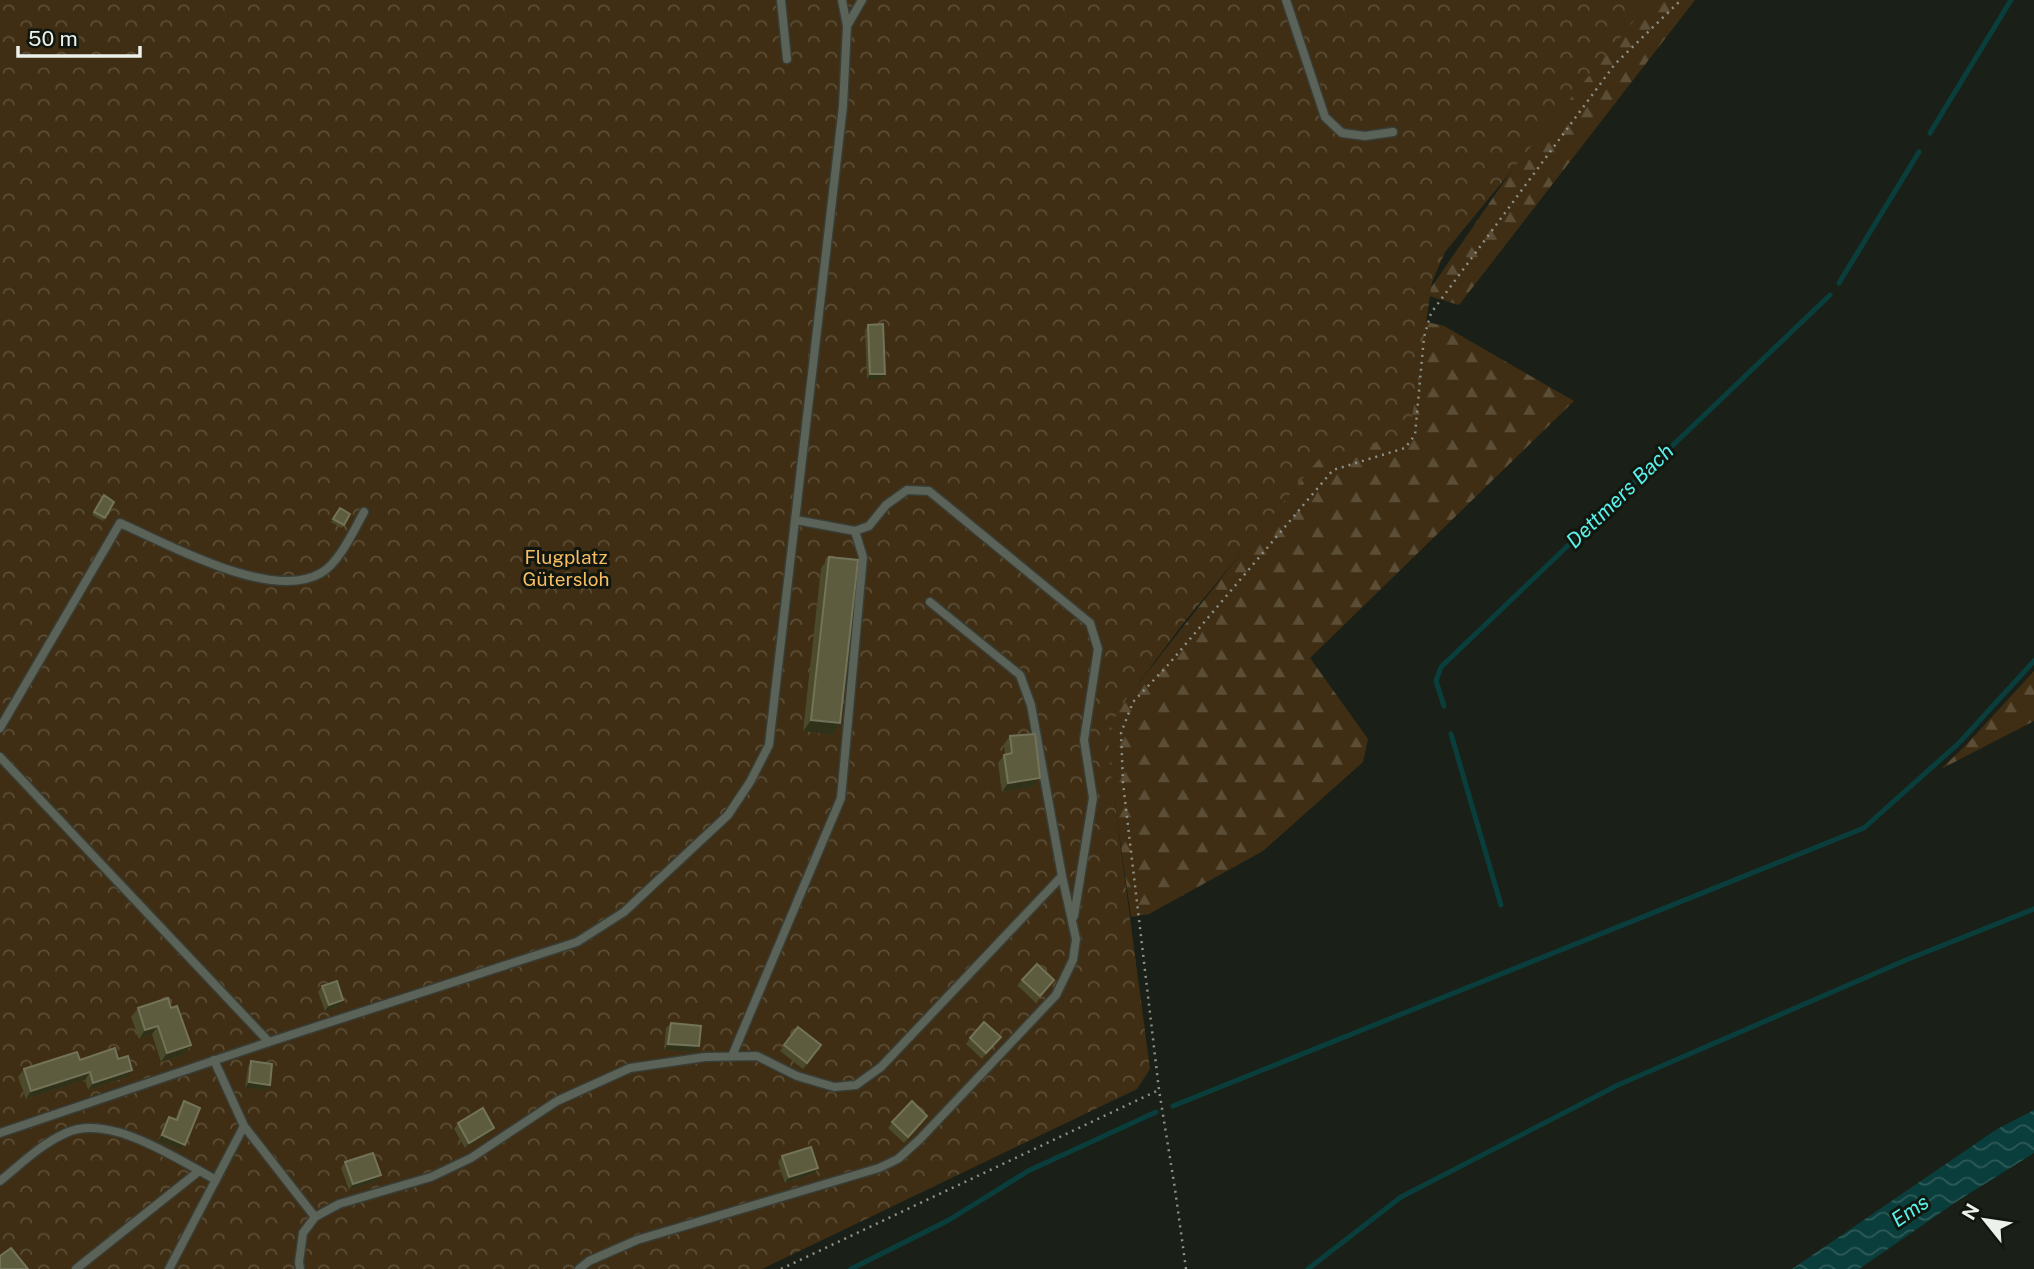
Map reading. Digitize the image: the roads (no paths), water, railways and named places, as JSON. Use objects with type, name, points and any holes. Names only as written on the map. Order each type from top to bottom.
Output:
[{"type":"lane","points":[[781,0],[788,59]]},
{"type":"lane","points":[[0,1133],[577,942],[624,912],[728,815],[750,782],[769,745],[843,106],[847,26],[842,0]]},
{"type":"lane","points":[[847,26],[862,0]]},
{"type":"lane","points":[[1286,0],[1325,117],[1342,133],[1365,136],[1393,132]]},
{"type":"lane","points":[[796,520],[855,531],[869,526],[886,505],[907,490],[929,491],[1090,623],[1098,649],[1084,740],[1094,798],[1073,922]]},
{"type":"lane","points":[[0,728],[120,523],[231,572],[263,580],[298,581],[323,573],[339,555],[364,512]]},
{"type":"lane","points":[[732,1056],[841,797],[863,557],[855,531]]},
{"type":"lane","points":[[579,1269],[589,1261],[637,1240],[898,1160],[1056,995],[1073,960],[1076,939],[1031,705],[1020,675],[930,602]]},
{"type":"lane","points":[[0,757],[269,1042]]},
{"type":"lane","points":[[300,1269],[303,1233],[315,1217],[339,1203],[431,1177],[471,1158],[557,1101],[630,1068],[705,1057],[758,1056],[797,1076],[834,1087],[856,1084],[881,1067],[1062,876]]},
{"type":"lane","points":[[214,1060],[244,1126],[315,1217]]},
{"type":"lane","points":[[169,1269],[244,1126]]},
{"type":"lane","points":[[0,1181],[38,1150],[67,1133],[91,1127],[149,1144],[216,1180]]},
{"type":"lane","points":[[76,1269],[198,1171]]},
{"type":"water","name":"Ems","points":[[2034,1110],[2034,1153],[1959,1200],[1859,1269],[1792,1269],[1997,1129]]},
{"type":"waterway","name":"Dettmers Bach","points":[[1930,133],[2011,0]]},
{"type":"waterway","name":"Dettmers Bach","points":[[1839,283],[1919,152]]},
{"type":"waterway","name":"Dettmers Bach","points":[[1444,706],[1436,681],[1441,667],[1830,295]]},
{"type":"waterway","points":[[1173,1106],[1864,828],[1959,743],[2034,661]]},
{"type":"waterway","name":"Dettmers Bach","points":[[1451,734],[1501,905]]},
{"type":"waterway","points":[[1308,1269],[1401,1197],[1618,1085],[1906,960],[2034,909]]},
{"type":"waterway","points":[[851,1269],[949,1220],[1028,1171],[1156,1112]]},
{"type":"park label","name":"Flugplatz Gütersloh","points":[[566,568]]}]
